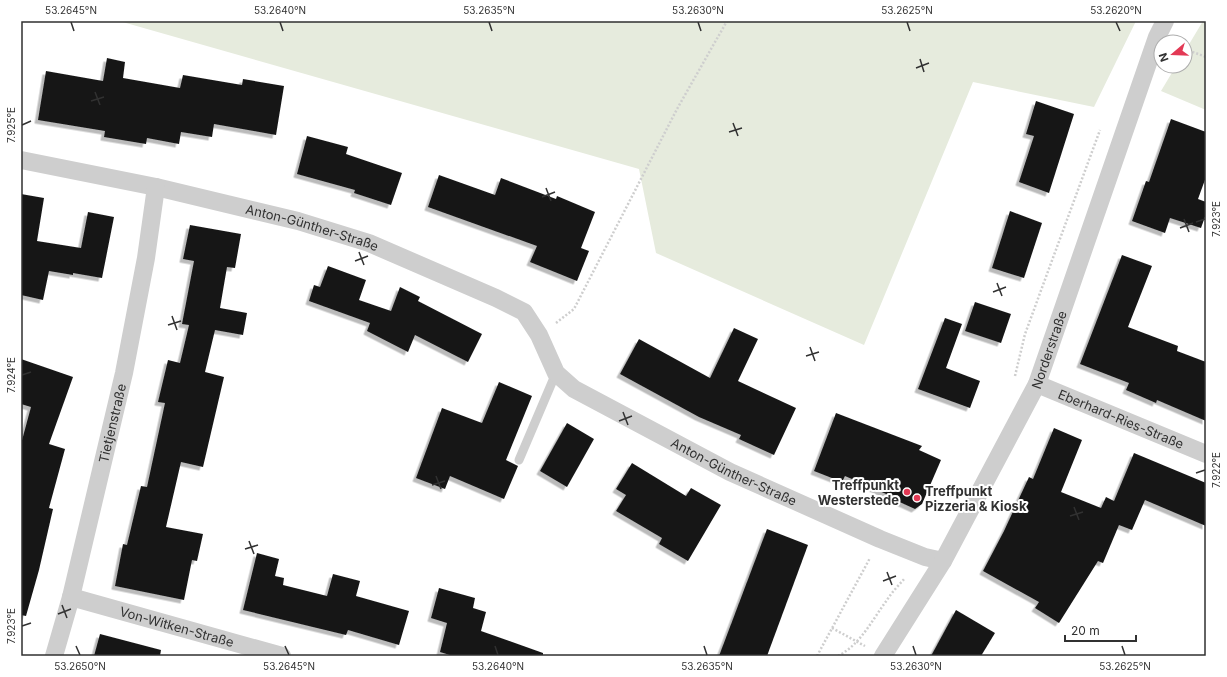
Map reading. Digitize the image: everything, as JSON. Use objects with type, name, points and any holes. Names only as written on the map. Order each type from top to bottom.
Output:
[{"type":"street","name":"Norderstraße","points":[[883,656],[943,561],[1037,384],[1157,37],[1165,21]]},
{"type":"street","name":"Anton-Günther-Straße","points":[[21,160],[156,187],[298,221],[369,243],[496,298],[524,312],[540,335],[556,373],[574,389],[730,472],[880,539],[925,557],[943,561]]},
{"type":"street","name":"Tietjenstraße","points":[[54,656],[71,597],[124,373],[146,258],[156,187]]},
{"type":"street","name":"Eberhard-Ries-Straße","points":[[1037,384],[1206,454]]},
{"type":"street","name":"Von-Witken-Straße","points":[[71,597],[282,656]]},
{"type":"lane","points":[[519,460],[556,373]]},
{"type":"path","points":[[540,335],[574,309],[677,109],[726,21]]},
{"type":"path","points":[[1193,52],[1206,57]]},
{"type":"path","points":[[1013,382],[1016,375],[1025,334],[1100,130]]},
{"type":"path","points":[[817,656],[880,539]]},
{"type":"path","points":[[838,656],[848,651],[858,642],[887,598],[925,557]]},
{"type":"path","points":[[832,628],[858,642]]},
{"type":"shaded area","points":[[119,21],[1136,21],[1094,107],[973,82],[864,345],[656,253],[639,169]]},
{"type":"shaded area","points":[[1203,21],[1206,21],[1206,110],[1161,91],[1171,74],[1193,74],[1193,38]]},
{"type":"building","points":[[107,58],[125,62],[123,78],[180,88],[183,75],[242,85],[243,79],[284,86],[276,135],[214,124],[212,137],[181,132],[179,144],[147,138],[146,144],[104,137],[105,131],[38,120],[46,71],[103,81]]},
{"type":"building","points":[[1036,101],[1074,114],[1049,193],[1019,182],[1034,136],[1026,134]]},
{"type":"building","points":[[1171,119],[1206,132],[1206,177],[1198,199],[1206,202],[1206,214],[1201,228],[1170,218],[1165,233],[1132,221],[1146,181],[1149,182]]},
{"type":"building","points":[[307,136],[348,147],[346,154],[402,173],[391,205],[354,193],[355,190],[297,174]]},
{"type":"building","points":[[439,175],[495,195],[501,178],[556,199],[557,196],[595,212],[581,248],[589,251],[577,281],[530,262],[537,246],[428,207]]},
{"type":"building","points":[[21,194],[44,198],[37,241],[81,248],[88,212],[114,217],[102,278],[49,271],[43,300],[21,295]]},
{"type":"building","points":[[1010,211],[1042,223],[1024,278],[992,268]]},
{"type":"building","points":[[190,225],[241,234],[235,268],[227,267],[220,308],[247,313],[243,335],[215,330],[205,372],[224,377],[203,467],[181,462],[166,527],[203,534],[197,561],[192,560],[184,600],[115,586],[123,544],[127,545],[141,486],[147,487],[165,403],[158,402],[168,360],[180,363],[189,325],[182,324],[194,261],[183,259]]},
{"type":"building","points":[[1122,255],[1152,266],[1128,327],[1178,346],[1177,351],[1206,362],[1206,421],[1157,400],[1156,403],[1126,390],[1129,383],[1080,364]]},
{"type":"building","points":[[328,266],[366,280],[359,300],[391,311],[400,287],[420,297],[418,301],[482,334],[468,362],[415,335],[408,352],[367,331],[370,323],[309,301],[314,285],[320,287]]},
{"type":"building","points":[[975,302],[1011,314],[1001,343],[965,331]]},
{"type":"building","points":[[945,318],[962,324],[946,368],[980,381],[970,408],[918,389]]},
{"type":"building","points":[[734,328],[758,339],[738,381],[796,408],[774,455],[739,439],[741,435],[699,417],[620,374],[639,339],[710,378]]},
{"type":"building","points":[[21,359],[73,377],[49,444],[65,449],[49,508],[53,509],[39,570],[26,616],[21,615],[21,444],[31,407],[21,404]]},
{"type":"building","points":[[499,382],[532,396],[506,460],[518,466],[504,499],[450,476],[445,489],[416,478],[442,408],[482,423]]},
{"type":"building","points":[[836,413],[922,446],[919,450],[941,460],[922,504],[915,509],[893,499],[893,497],[845,476],[842,482],[814,471]]},
{"type":"building","points":[[567,423],[594,439],[567,487],[540,471]]},
{"type":"building","points":[[1054,428],[1082,440],[1061,492],[1101,508],[1106,497],[1114,501],[1134,453],[1206,483],[1206,526],[1145,500],[1132,530],[1119,525],[1103,563],[1098,561],[1059,623],[1035,608],[1039,602],[983,571],[1004,531],[1029,477],[1033,479]]},
{"type":"building","points":[[632,463],[686,496],[691,488],[721,505],[688,561],[659,544],[662,538],[616,511],[626,495],[616,489]]},
{"type":"building","points":[[767,529],[808,545],[767,656],[719,656]]},
{"type":"building","points":[[257,553],[279,559],[275,576],[284,578],[283,585],[327,596],[333,574],[360,581],[356,596],[409,611],[399,645],[348,630],[346,635],[243,610]]},
{"type":"building","points":[[439,588],[475,598],[473,608],[486,612],[481,631],[543,653],[543,656],[453,656],[440,652],[447,623],[431,618]]},
{"type":"building","points":[[956,610],[995,633],[981,656],[931,656]]},
{"type":"building","points":[[100,634],[161,650],[160,656],[94,656]]},
{"type":"place","name":"Treffpunkt Westerstede","points":[[907,492]]},
{"type":"place","name":"Treffpunkt Pizzeria & Kiosk","points":[[917,498]]}]
